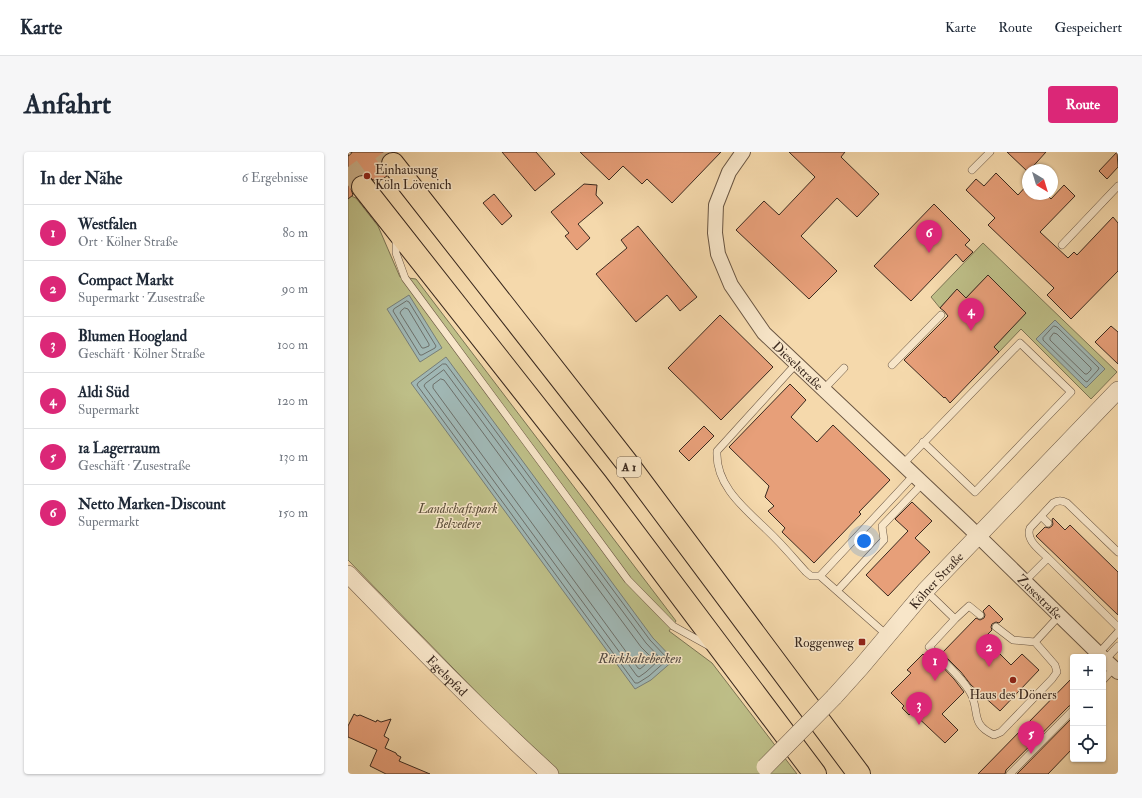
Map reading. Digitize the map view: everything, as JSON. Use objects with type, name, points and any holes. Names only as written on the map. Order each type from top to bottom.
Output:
[{"type":"highway","name":"A 1","points":[[393,164],[627,463],[859,774]]},
{"type":"highway","points":[[363,187],[597,484],[815,774]]},
{"type":"street","name":"Dieselstraße","points":[[742,152],[729,172],[716,205],[715,233],[718,254],[731,285],[764,333],[978,536]]},
{"type":"street","name":"Kölner Straße","points":[[762,770],[834,697],[888,636],[925,591],[1118,390]]},
{"type":"street","name":"Zusestraße","points":[[978,536],[1107,661]]},
{"type":"street","name":"Egelspfad","points":[[348,574],[392,620],[510,737],[550,774]]},
{"type":"lane","points":[[972,170],[990,152]]},
{"type":"lane","points":[[1062,244],[1118,186]]},
{"type":"lane","points":[[396,229],[396,253],[405,278],[628,580],[673,626],[725,655]]},
{"type":"lane","points":[[892,365],[941,315]]},
{"type":"lane","points":[[903,464],[923,442],[1020,342],[1071,392],[975,492],[923,442]]},
{"type":"lane","points":[[796,364],[717,451],[717,461],[723,480],[728,490],[739,503],[775,538],[806,572],[811,576],[820,576],[888,636]]},
{"type":"lane","points":[[824,389],[844,368]]},
{"type":"lane","points":[[820,576],[919,479]]},
{"type":"lane","points":[[837,592],[884,540],[882,526],[919,479]]},
{"type":"lane","points":[[1118,552],[1068,503],[1061,501],[1053,503],[1030,528],[1028,533],[1030,539],[1118,628]]},
{"type":"lane","points":[[1041,516],[1048,523]]},
{"type":"lane","points":[[1024,582],[1048,558]]},
{"type":"lane","points":[[925,591],[955,619]]},
{"type":"lane","points":[[980,614],[969,606],[929,647],[965,684],[972,695],[977,721],[988,732],[994,735],[1001,732],[1057,672],[1055,665],[1035,642],[1013,640],[996,627]]},
{"type":"lane","points":[[1035,642],[1060,616]]},
{"type":"lane","points":[[1107,661],[1118,632]]},
{"type":"lane","points":[[1107,661],[1118,646]]},
{"type":"lane","points":[[1010,774],[1070,713]]},
{"type":"green space","name":"Landschaftspark Belvedere","points":[[348,192],[351,196],[356,198],[378,226],[400,277],[416,279],[676,621],[669,631],[712,663],[797,774],[556,774],[348,560]]},
{"type":"green space","points":[[983,243],[1117,372],[1091,399],[1021,329],[999,352],[994,347],[1026,313],[988,275],[966,298],[957,289],[940,308],[931,297]]},
{"type":"water","points":[[409,295],[442,348],[420,362],[387,309]]},
{"type":"water","points":[[1055,320],[1105,369],[1086,388],[1036,339]]},
{"type":"water","name":"Rückhaltebecken","points":[[446,357],[653,638],[674,660],[651,680],[635,689],[411,383]]},
{"type":"building","name":"Einhausung Köln Lövenich","points":[[348,152],[390,152],[385,154],[381,160],[381,166],[387,176],[381,180],[373,180],[367,175],[356,177],[351,183],[353,195],[348,199]]},
{"type":"building","points":[[502,152],[536,152],[555,174],[535,191]]},
{"type":"building","points":[[580,152],[721,152],[672,203],[647,179],[642,184],[623,166],[609,180]]},
{"type":"building","points":[[789,152],[845,152],[841,157],[879,194],[857,217],[837,198],[801,236],[837,271],[809,299],[736,230],[764,201],[779,215],[815,177]]},
{"type":"building","points":[[1007,152],[1046,152],[1035,164],[1022,164],[1022,166]]},
{"type":"building","points":[[1117,152],[1118,167],[1107,179],[1099,171]]},
{"type":"building","points":[[996,173],[1018,195],[1022,191],[1022,200],[1058,200],[1058,191],[1064,185],[1075,196],[1040,232],[1068,258],[1074,252],[1077,255],[1113,217],[1118,223],[1118,271],[1071,319],[1047,295],[1054,288],[988,225],[995,218],[966,190],[976,179],[984,186]]},
{"type":"building","points":[[584,184],[597,185],[596,195],[603,203],[578,224],[590,238],[577,250],[565,236],[569,233],[551,212]]},
{"type":"building","points":[[494,194],[512,216],[502,225],[483,203]]},
{"type":"building","points":[[934,204],[970,240],[965,245],[973,252],[963,262],[956,254],[911,301],[874,266]]},
{"type":"building","points":[[638,226],[697,297],[680,311],[667,295],[636,322],[596,274],[627,248],[621,240]]},
{"type":"building","points":[[988,275],[1026,313],[994,347],[999,352],[950,403],[904,360],[948,316],[940,308],[957,289],[966,298]]},
{"type":"building","points":[[720,315],[773,367],[721,420],[668,368]]},
{"type":"building","points":[[1111,326],[1118,332],[1118,364],[1095,342]]},
{"type":"building","points":[[790,384],[806,400],[791,417],[817,442],[833,425],[890,480],[859,512],[861,514],[814,563],[782,532],[785,528],[768,511],[774,506],[765,497],[769,486],[729,447]]},
{"type":"building","points":[[704,426],[714,436],[689,461],[679,451]]},
{"type":"building","points":[[912,502],[932,521],[915,538],[930,552],[888,596],[866,575],[908,531],[895,519]]},
{"type":"building","points":[[1053,518],[1065,530],[1070,525],[1118,572],[1118,615],[1036,536],[1045,527],[1049,528],[1052,526]]},
{"type":"building","points":[[989,605],[1003,619],[999,623],[996,622],[992,624],[992,630],[984,638],[1011,665],[1022,654],[1039,670],[1000,711],[971,685],[961,672],[942,653],[976,618],[980,620],[984,618],[985,615],[983,611]]},
{"type":"building","points":[[923,654],[932,663],[936,660],[964,692],[942,714],[958,730],[945,743],[912,712],[909,715],[902,708],[904,706],[891,693],[911,673],[907,670]]},
{"type":"building","points":[[1070,680],[1070,706],[1006,770],[1005,774],[978,774]]},
{"type":"building","points":[[354,714],[376,722],[377,720],[381,722],[391,719],[384,736],[389,739],[385,748],[401,757],[399,761],[430,774],[386,774],[370,766],[377,750],[348,737],[348,726]]},
{"type":"building","points":[[1070,720],[1070,751],[1048,774],[1017,774]]},
{"type":"tunnel","points":[[384,152],[393,164]]},
{"type":"tunnel","points":[[348,167],[363,187]]},
{"type":"place","name":"Einhausung Köln Lövenich","points":[[367,176]]},
{"type":"place","name":"Netto Marken-Discount","points":[[929,253]]},
{"type":"place","name":"Aldi Süd","points":[[971,331]]},
{"type":"place","name":"Roggenweg","points":[[862,642]]},
{"type":"place","name":"Compact Markt","points":[[989,667]]},
{"type":"place","name":"Haus des Döners","points":[[1013,680]]},
{"type":"place","name":"Westfalen","points":[[935,681]]},
{"type":"place","name":"Blumen Hoogland","points":[[919,725]]},
{"type":"place","name":"1a Lagerraum","points":[[1031,754]]}]
